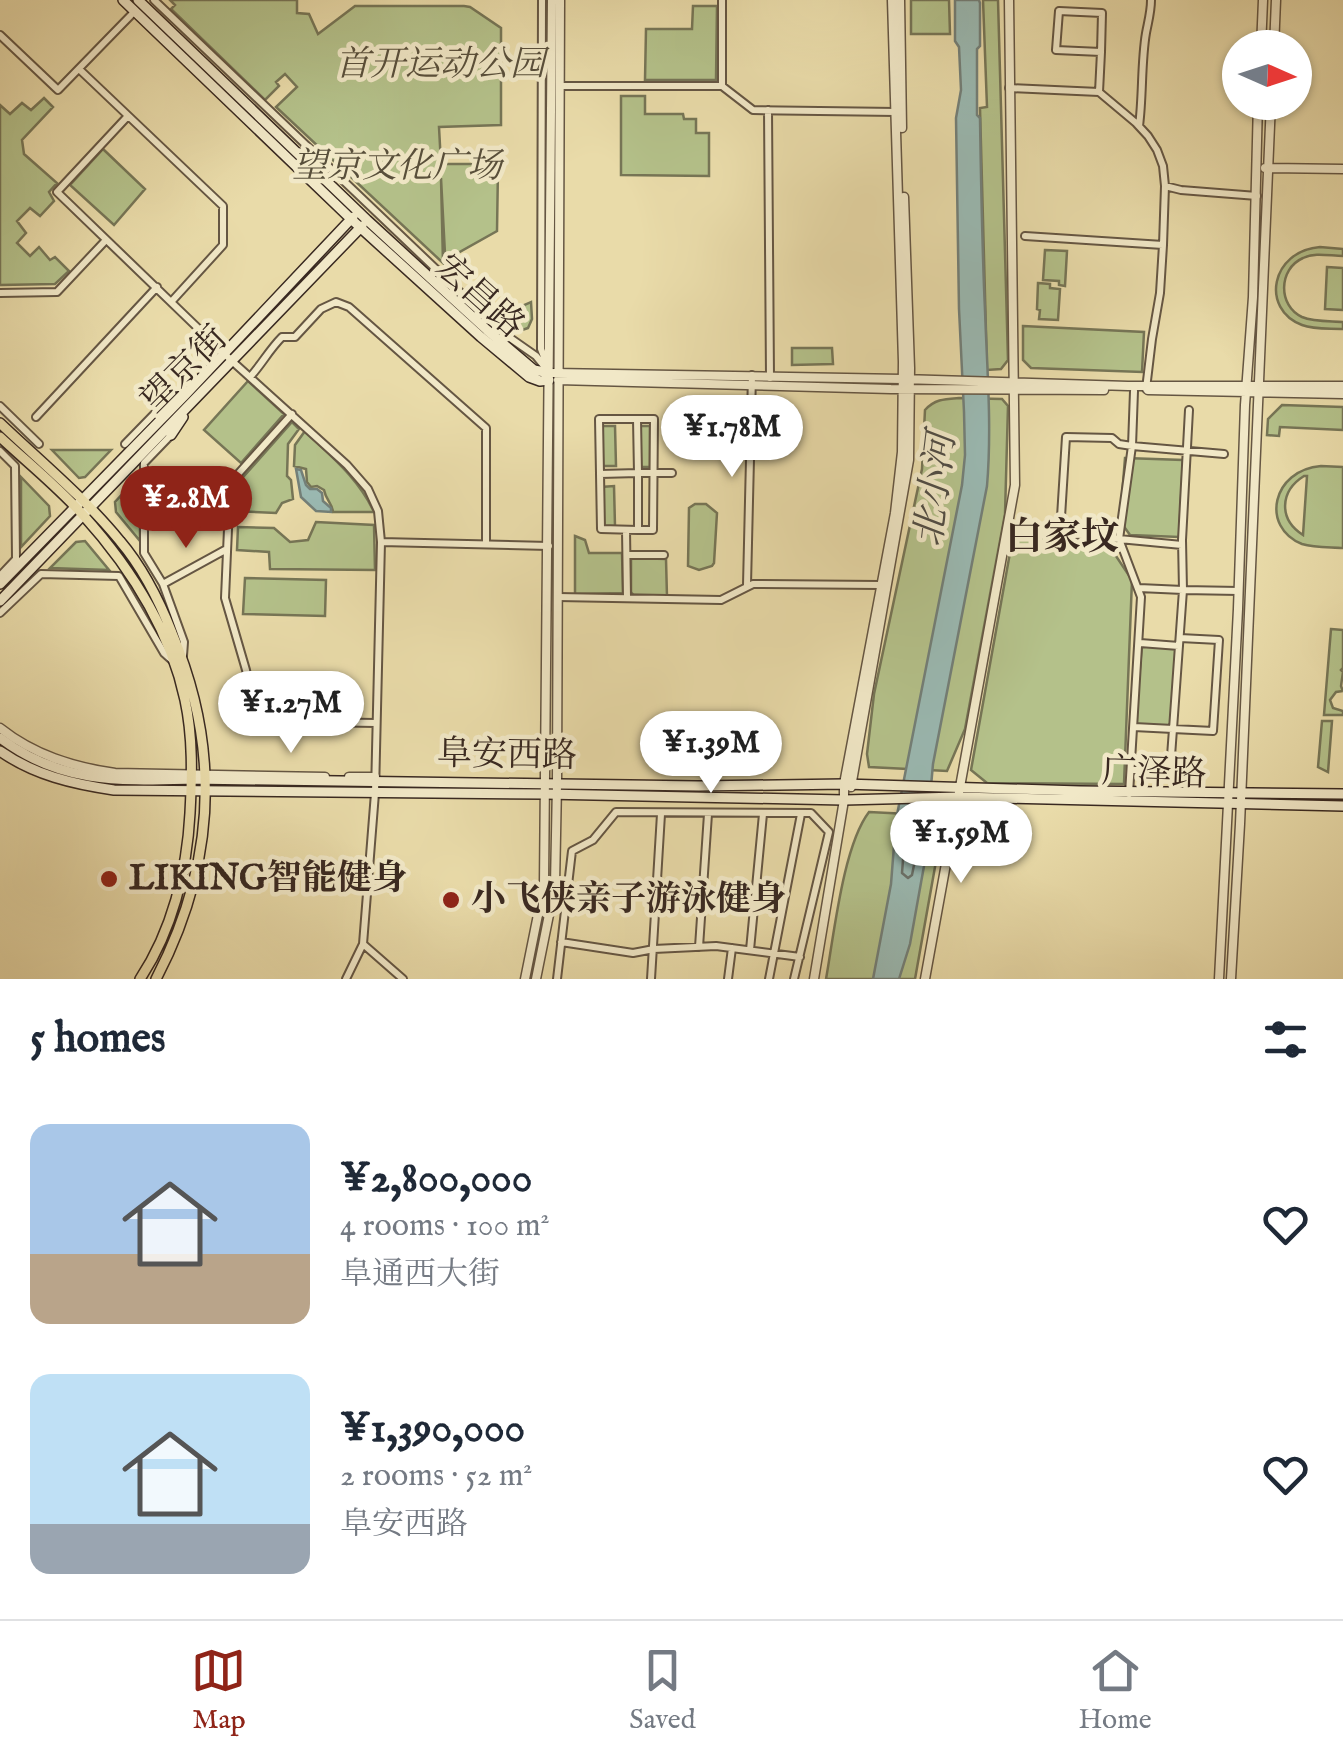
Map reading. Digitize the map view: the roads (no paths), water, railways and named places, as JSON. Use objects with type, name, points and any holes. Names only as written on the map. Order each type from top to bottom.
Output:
[{"type":"main road","name":"宏昌路","points":[[122,0],[364,224],[528,366],[554,377]]},
{"type":"main road","name":"宏昌路","points":[[138,0],[354,215]]},
{"type":"main road","name":"望京街","points":[[188,399],[224,353],[354,215]]},
{"type":"main road","name":"望京街","points":[[0,584],[188,399],[233,362],[364,224]]},
{"type":"main road","points":[[164,405],[188,399]]},
{"type":"main road","points":[[171,435],[188,399]]},
{"type":"main road","points":[[0,423],[82,507]]},
{"type":"main road","points":[[0,437],[120,540],[158,600],[196,704],[206,781],[205,818],[190,895],[159,978]]},
{"type":"main road","name":"望京街","points":[[0,601],[82,507]]},
{"type":"main road","points":[[140,979],[161,938],[186,864],[192,781],[186,702],[178,660]]},
{"type":"main road","name":"阜安西路","points":[[0,738],[42,763],[88,778],[116,781],[544,789],[848,785]]},
{"type":"main road","name":"阜安西路","points":[[0,751],[30,768],[84,786],[114,790],[192,781]]},
{"type":"main road","name":"广泽路","points":[[848,785],[938,793]]},
{"type":"main road","name":"阜安西路","points":[[557,789],[675,797],[844,800]]},
{"type":"main road","name":"广泽路","points":[[844,800],[938,793],[1227,798],[1343,794]]},
{"type":"main road","name":"广泽路","points":[[1241,798],[1343,806]]},
{"type":"street","points":[[154,0],[554,377],[906,383]]},
{"type":"street","points":[[542,0],[540,350],[554,377]]},
{"type":"street","points":[[536,979],[554,885],[557,789],[552,0]]},
{"type":"street","points":[[526,979],[544,885],[546,546],[554,377],[560,0]]},
{"type":"street","points":[[722,0],[722,86]]},
{"type":"street","points":[[814,979],[844,800],[906,491],[910,445],[896,112],[896,0]]},
{"type":"street","points":[[848,785],[901,471],[906,383],[896,0]]},
{"type":"street","points":[[925,979],[1015,485],[1009,0]]},
{"type":"street","points":[[1139,126],[1151,0]]},
{"type":"street","points":[[1262,30],[1263,0]]},
{"type":"street","points":[[1275,30],[1276,0]]},
{"type":"street","points":[[1100,92],[1102,52],[1100,46],[1102,13],[1059,10],[1056,50],[1102,52]]},
{"type":"street","points":[[0,35],[58,90],[135,12]]},
{"type":"street","points":[[79,69],[223,206],[224,245],[172,301]]},
{"type":"street","points":[[559,86],[722,86],[753,110],[896,112]]},
{"type":"street","points":[[1010,88],[1100,92],[1139,126],[1157,150],[1165,186],[1163,246],[1146,388]]},
{"type":"street","points":[[768,110],[770,378]]},
{"type":"street","points":[[127,116],[57,192],[233,362],[347,465],[368,490],[378,511],[381,542],[375,784],[363,944],[346,979]]},
{"type":"street","points":[[1219,979],[1257,120]]},
{"type":"street","points":[[1230,979],[1269,120]]},
{"type":"street","points":[[1256,168],[1343,169]]},
{"type":"street","points":[[1165,186],[1257,196]]},
{"type":"street","points":[[1025,236],[1163,246]]},
{"type":"street","points":[[0,292],[56,292],[106,240]]},
{"type":"street","points":[[36,416],[157,288]]},
{"type":"street","points":[[250,377],[268,351],[282,338],[295,337],[321,309],[336,302],[350,307],[486,428],[486,544]]},
{"type":"street","points":[[752,380],[1146,388]]},
{"type":"street","points":[[748,585],[752,380]]},
{"type":"street","points":[[1015,386],[1343,386]]},
{"type":"street","points":[[1259,389],[1343,394]]},
{"type":"street","points":[[1129,796],[1141,597],[1119,539],[1132,446],[1134,390]]},
{"type":"street","points":[[126,444],[164,405]]},
{"type":"street","points":[[0,406],[39,444]]},
{"type":"street","points":[[1130,770],[1170,770],[1180,642],[1189,410]]},
{"type":"street","points":[[292,414],[230,483],[225,598],[256,721],[376,723]]},
{"type":"street","points":[[600,418],[637,419],[654,419],[653,530],[601,529],[600,418]]},
{"type":"street","points":[[637,419],[638,530]]},
{"type":"street","points":[[0,613],[41,574],[119,576],[164,653],[178,660],[184,642],[164,584],[144,553],[144,464],[171,435]]},
{"type":"street","points":[[1060,533],[1066,436],[1112,438],[1132,446],[1224,454]]},
{"type":"street","points":[[0,451],[15,466],[16,539],[16,559],[0,576]]},
{"type":"street","points":[[600,474],[672,473]]},
{"type":"street","points":[[626,530],[626,598]]},
{"type":"street","points":[[1008,531],[1182,544]]},
{"type":"street","points":[[381,542],[557,546]]},
{"type":"street","points":[[164,584],[226,550]]},
{"type":"street","points":[[627,555],[664,555]]},
{"type":"street","points":[[558,597],[721,600],[748,585],[880,584]]},
{"type":"street","points":[[1139,588],[1238,591]]},
{"type":"street","points":[[1134,727],[1213,731],[1218,640],[1140,643]]},
{"type":"street","points":[[0,728],[30,750],[92,770],[206,781]]},
{"type":"street","points":[[675,797],[675,814]]},
{"type":"street","points":[[557,979],[572,851],[594,840],[616,812],[811,813],[829,832],[794,979]]},
{"type":"street","points":[[651,979],[661,814]]},
{"type":"street","points":[[698,947],[708,814]]},
{"type":"street","points":[[750,950],[763,814]]},
{"type":"street","points":[[769,979],[801,814]]},
{"type":"street","points":[[562,942],[633,954],[698,947],[800,956]]},
{"type":"street","points":[[363,944],[402,979]]},
{"type":"street","points":[[728,979],[732,948]]},
{"type":"water","name":"北小河","points":[[955,0],[980,3],[977,115],[989,398],[987,486],[933,764],[924,866],[910,944],[899,979],[873,979],[891,884],[896,820],[965,455],[956,118],[961,90]]},
{"type":"water","points":[[296,469],[301,470],[310,489],[322,493],[331,512],[316,511],[301,497]]},
{"type":"place","name":"LIKING智能健身","points":[[109,879]]},
{"type":"place","name":"小飞侠亲子游泳健身","points":[[451,900]]},
{"type":"district","name":"白家坟","points":[[1062,539]]},
{"type":"park label","name":"首开运动公园","points":[[440,65]]},
{"type":"park label","name":"望京文化广场","points":[[397,167]]}]
